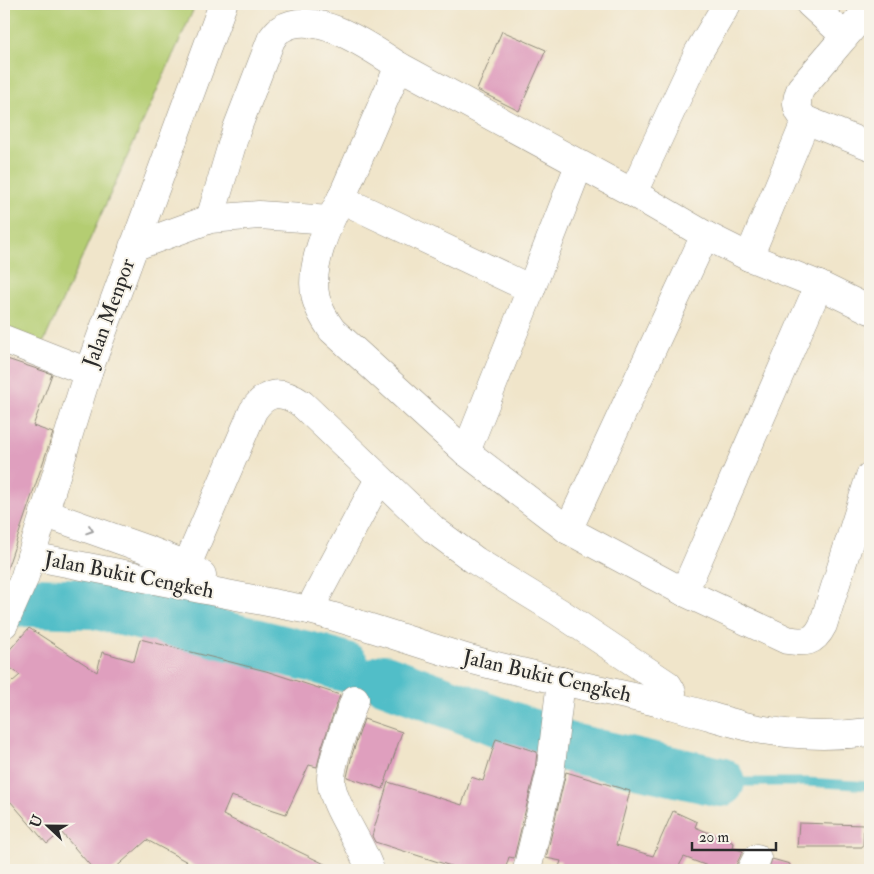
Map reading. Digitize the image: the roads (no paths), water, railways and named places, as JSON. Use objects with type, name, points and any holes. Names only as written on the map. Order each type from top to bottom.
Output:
[{"type":"street","name":"Jalan Menpor","points":[[4,624],[28,567],[88,372],[132,246],[223,4]]},
{"type":"street","points":[[632,193],[698,53],[727,4]]},
{"type":"street","points":[[810,4],[845,36]]},
{"type":"street","points":[[870,8],[801,88],[797,107],[798,112],[806,120],[870,146]]},
{"type":"street","points":[[210,219],[239,122],[270,40],[280,29],[293,23],[315,24],[336,30],[362,42],[398,66],[706,235],[749,257],[819,285],[870,310]]},
{"type":"street","points":[[398,66],[335,210],[318,255],[314,276],[315,297],[320,312],[332,330],[346,345],[466,452],[568,530],[684,592],[787,640],[802,642],[813,640],[823,625],[870,476]]},
{"type":"street","points":[[749,257],[806,120]]},
{"type":"street","points":[[466,452],[579,165]]},
{"type":"street","points":[[132,246],[210,219],[335,210],[531,289]]},
{"type":"street","points":[[568,530],[706,235]]},
{"type":"street","points":[[684,592],[819,285]]},
{"type":"street","points":[[4,339],[88,372]]},
{"type":"street","points":[[187,565],[253,411],[263,398],[279,394],[297,401],[434,530],[476,561],[559,612],[668,684],[672,692],[668,705]]},
{"type":"street","points":[[309,610],[380,479]]},
{"type":"street","name":"Jalan Bukit Cengkeh","points":[[44,514],[187,565],[215,583],[227,594]]},
{"type":"street","name":"Jalan Bukit Cengkeh","points":[[28,567],[227,594],[309,610],[338,617],[474,660],[668,705],[755,728],[815,735],[845,735],[870,732]]},
{"type":"street","points":[[528,870],[550,774],[561,681]]},
{"type":"street","points":[[355,699],[332,768],[331,781],[334,796],[366,856],[370,870]]},
{"type":"waterway","points":[[4,601],[94,604],[345,667]]},
{"type":"waterway","points":[[384,679],[567,747],[720,782]]},
{"type":"waterway","points":[[720,782],[807,782],[870,786]]}]
